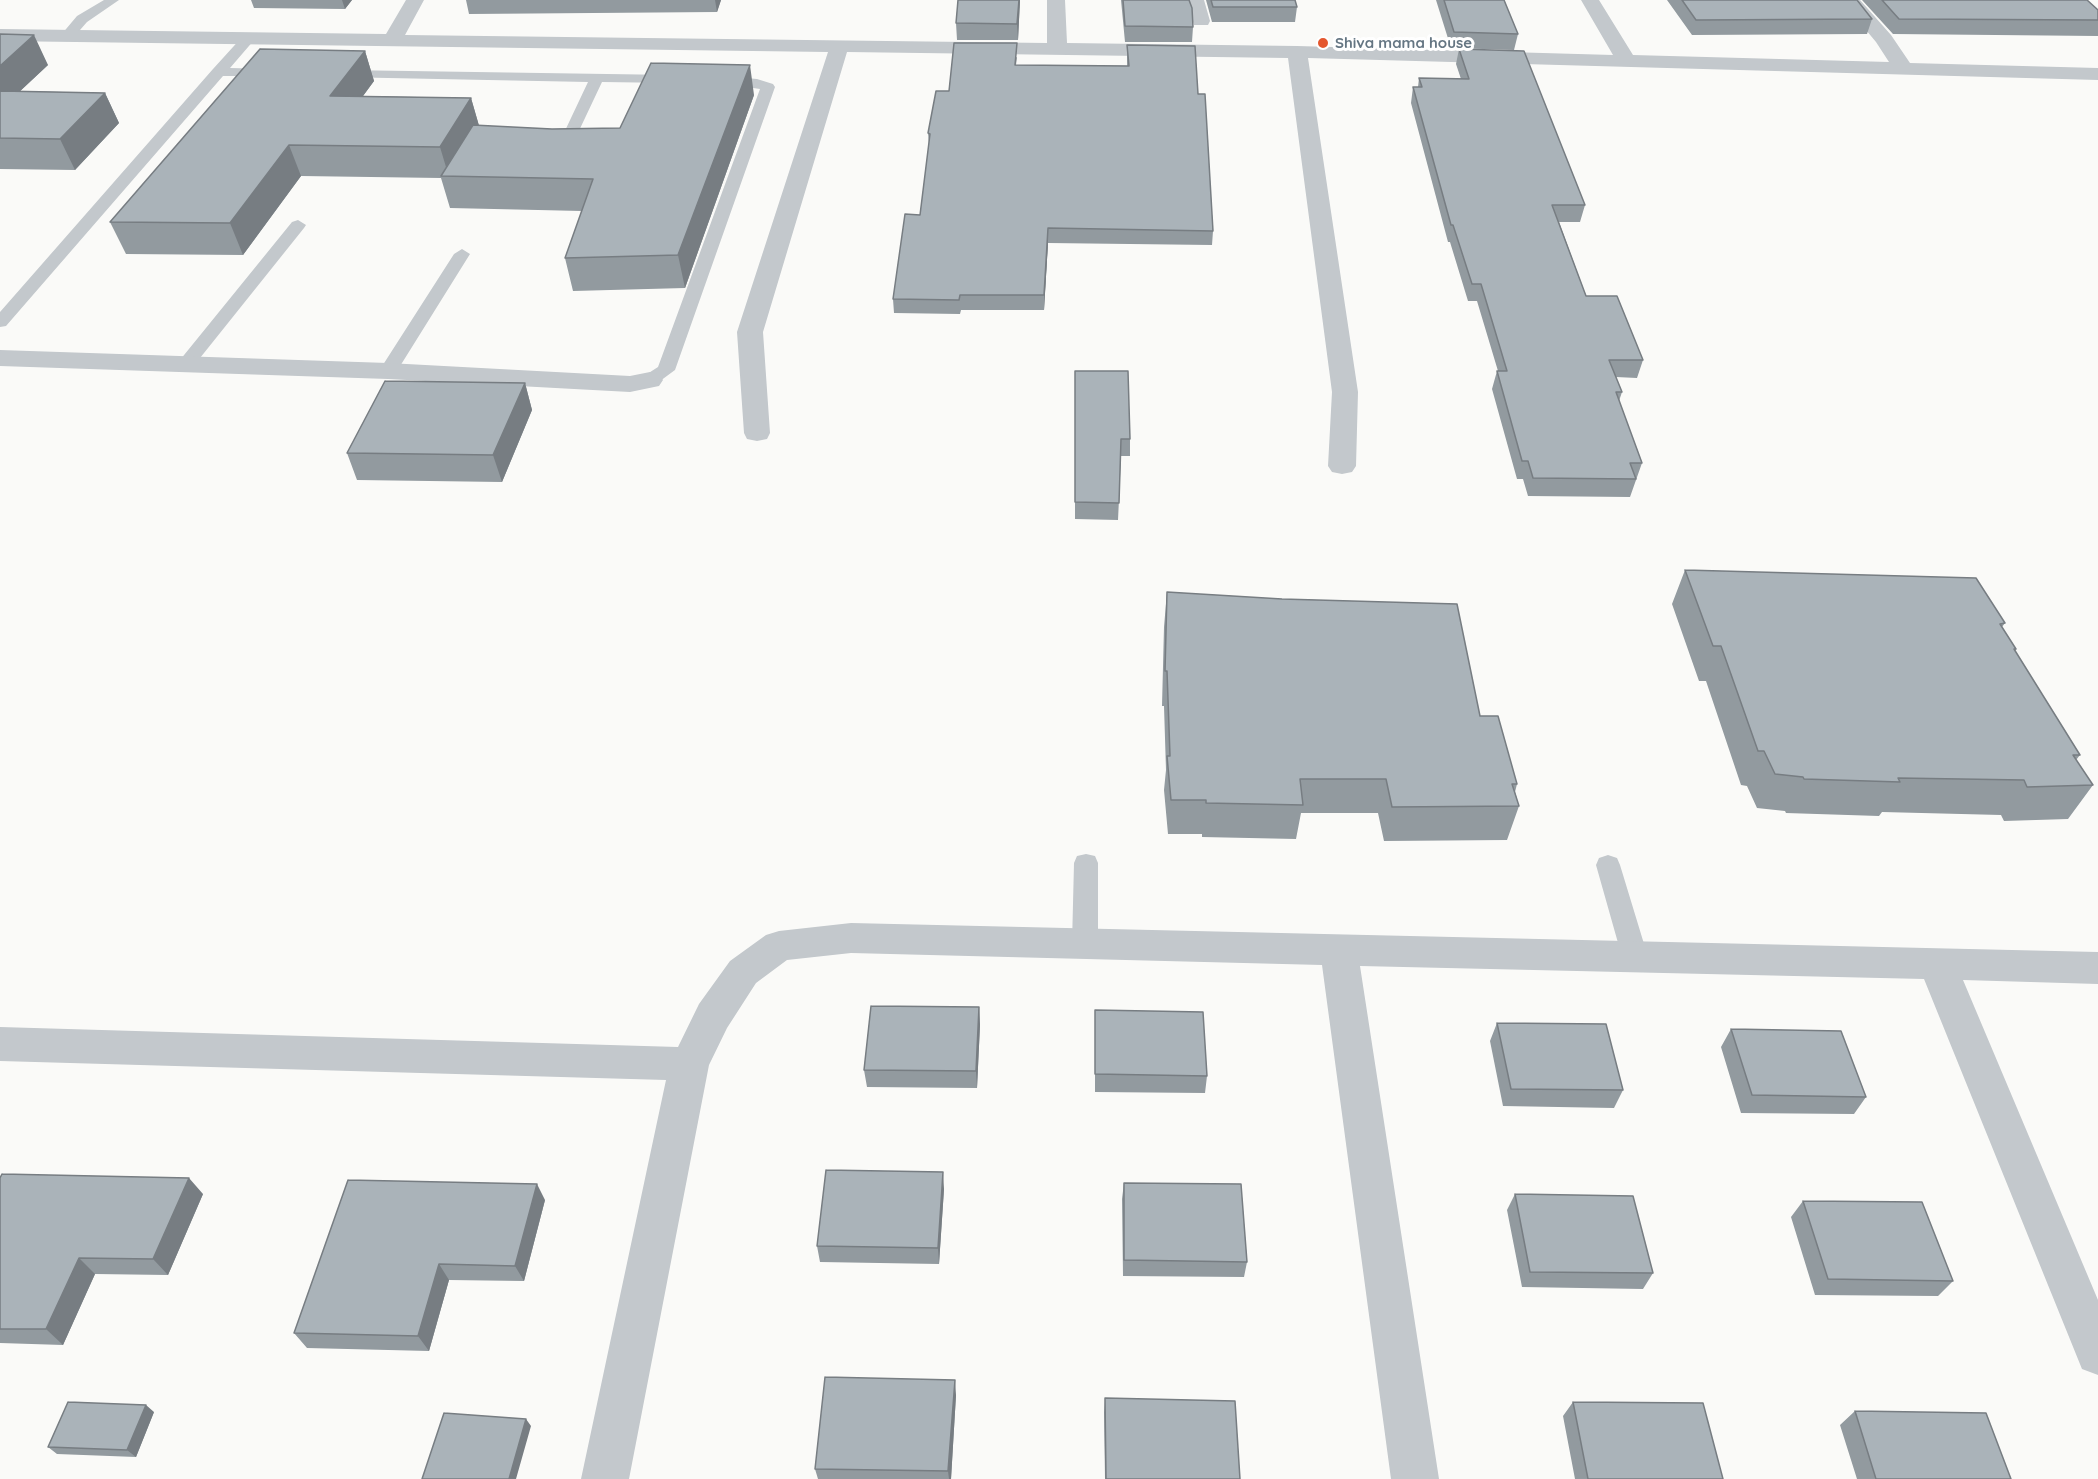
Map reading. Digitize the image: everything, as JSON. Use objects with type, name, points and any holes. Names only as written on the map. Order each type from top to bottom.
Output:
[{"type":"street","points":[[392,40],[415,0]]},
{"type":"street","points":[[1056,0],[1057,50]]},
{"type":"street","points":[[1196,0],[1202,21]]},
{"type":"street","points":[[1590,0],[1628,61]]},
{"type":"street","points":[[1850,0],[1884,39],[1903,68]]},
{"type":"street","points":[[0,35],[1297,52],[2098,74]]},
{"type":"street","points":[[757,433],[750,332],[839,47]]},
{"type":"street","points":[[1297,52],[1345,392],[1342,466]]},
{"type":"street","points":[[0,358],[388,371],[630,384],[650,380]]},
{"type":"street","points":[[605,1479],[689,1064],[713,1016],[743,972],[779,946],[851,938],[2098,968]]},
{"type":"street","points":[[1339,950],[1415,1479]]},
{"type":"street","points":[[1937,964],[2098,1353]]},
{"type":"street","points":[[0,1044],[689,1064]]},
{"type":"lane","points":[[68,35],[82,19],[113,0]]},
{"type":"lane","points":[[0,322],[248,39]]},
{"type":"lane","points":[[218,72],[289,73]]},
{"type":"lane","points":[[325,74],[689,80]]},
{"type":"lane","points":[[561,154],[597,78]]},
{"type":"lane","points":[[650,380],[666,370],[768,87],[756,83],[712,80]]},
{"type":"lane","points":[[186,364],[298,225]]},
{"type":"lane","points":[[388,371],[462,254]]},
{"type":"lane","points":[[1085,944],[1086,863]]},
{"type":"lane","points":[[1608,865],[1635,957]]},
{"type":"building","points":[[958,0],[1019,0],[1017,24],[956,23]]},
{"type":"building","points":[[1123,0],[1189,0],[1193,27],[1125,26]]},
{"type":"building","points":[[1211,0],[1295,0],[1297,7],[1213,7]]},
{"type":"building","points":[[1444,0],[1504,0],[1518,34],[1454,32]]},
{"type":"building","points":[[1682,0],[1857,0],[1872,19],[1696,20]]},
{"type":"building","points":[[1882,0],[2087,0],[2098,10],[2098,20],[1899,19]]},
{"type":"building","points":[[0,34],[34,35],[0,66]]},
{"type":"building","points":[[954,43],[1017,43],[1015,65],[1129,66],[1127,45],[1195,46],[1198,94],[1205,94],[1213,231],[1048,228],[1044,295],[960,295],[959,300],[893,299],[905,214],[920,215],[930,134],[928,133],[936,91],[949,91]]},
{"type":"building","points":[[260,49],[365,51],[330,96],[471,98],[440,147],[289,145],[230,223],[110,222]]},
{"type":"building","points":[[1459,49],[1524,51],[1585,205],[1552,205],[1586,296],[1617,296],[1643,360],[1609,360],[1622,392],[1616,392],[1642,463],[1630,463],[1636,479],[1533,478],[1528,461],[1522,461],[1497,371],[1507,371],[1481,284],[1472,284],[1453,225],[1451,225],[1413,87],[1422,87],[1419,78],[1469,79]]},
{"type":"building","points":[[651,63],[750,65],[678,255],[565,258],[593,179],[441,176],[473,125],[552,129],[620,128]]},
{"type":"building","points":[[0,91],[105,93],[60,139],[0,138]]},
{"type":"building","points":[[1075,371],[1128,371],[1130,439],[1121,439],[1119,503],[1075,502]]},
{"type":"building","points":[[385,381],[525,383],[493,455],[347,453]]},
{"type":"building","points":[[1685,570],[1976,578],[2005,623],[2000,624],[2016,649],[2014,649],[2080,755],[2073,755],[2093,785],[2027,787],[2024,780],[1898,778],[1900,782],[1804,779],[1803,777],[1775,774],[1764,751],[1758,751],[1721,646],[1713,646]]},
{"type":"building","points":[[1167,592],[1282,599],[1457,604],[1480,716],[1498,716],[1517,784],[1512,784],[1519,806],[1392,807],[1386,779],[1300,779],[1303,805],[1171,800],[1167,756],[1170,756],[1167,671],[1165,671]]},
{"type":"building","points":[[871,1006],[979,1007],[976,1071],[864,1070]]},
{"type":"building","points":[[1095,1010],[1203,1012],[1207,1076],[1095,1074]]},
{"type":"building","points":[[1497,1023],[1606,1024],[1623,1090],[1511,1089]]},
{"type":"building","points":[[1731,1029],[1841,1031],[1866,1097],[1752,1095]]},
{"type":"building","points":[[826,1170],[943,1172],[938,1248],[817,1246]]},
{"type":"building","points":[[2,1174],[189,1178],[153,1259],[79,1258],[46,1329],[0,1329],[0,1178]]},
{"type":"building","points":[[348,1180],[537,1184],[515,1266],[439,1264],[418,1336],[294,1333]]},
{"type":"building","points":[[1124,1183],[1241,1184],[1247,1262],[1124,1260]]},
{"type":"building","points":[[1515,1194],[1633,1196],[1653,1273],[1530,1272]]},
{"type":"building","points":[[1803,1201],[1922,1202],[1953,1281],[1828,1279]]},
{"type":"building","points":[[825,1377],[955,1380],[948,1471],[815,1469]]},
{"type":"building","points":[[1105,1398],[1235,1401],[1240,1479],[1106,1479]]},
{"type":"building","points":[[68,1402],[146,1405],[127,1450],[48,1447]]},
{"type":"building","points":[[1573,1402],[1703,1403],[1723,1479],[1588,1479]]},
{"type":"building","points":[[1855,1411],[1986,1413],[2011,1479],[1876,1479]]},
{"type":"building","points":[[444,1413],[526,1419],[509,1479],[422,1479]]},
{"type":"place","name":"Shiva mama house","points":[[1323,43]]}]
